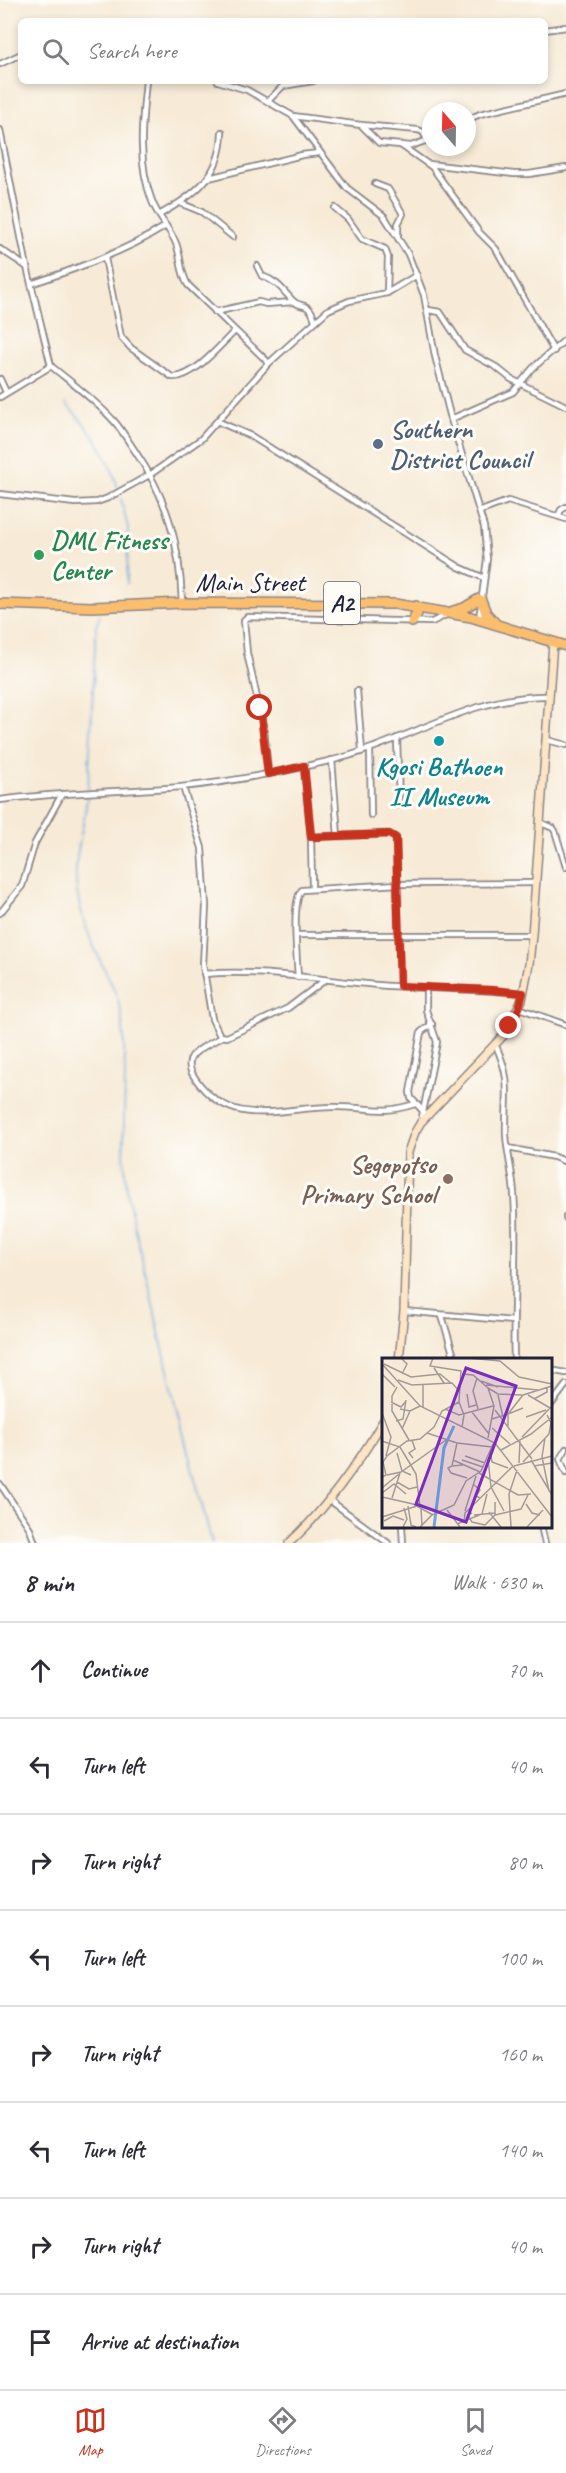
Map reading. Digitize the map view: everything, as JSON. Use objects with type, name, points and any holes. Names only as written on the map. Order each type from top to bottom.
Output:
[{"type":"highway","points":[[448,612],[462,609],[480,598],[489,618],[497,624]]},
{"type":"highway","name":"Main Street","points":[[0,604],[93,608],[182,603],[370,603],[416,606],[475,618],[566,646]]},
{"type":"highway","points":[[412,622],[417,614],[416,606]]},
{"type":"street","points":[[548,30],[566,27]]},
{"type":"street","points":[[0,64],[18,55]]},
{"type":"street","points":[[147,84],[142,159],[152,201],[176,243],[182,275],[188,285],[269,363]]},
{"type":"street","points":[[232,84],[293,116],[422,132]]},
{"type":"street","points":[[268,101],[283,86],[295,84]]},
{"type":"street","points":[[476,116],[566,94]]},
{"type":"street","points":[[293,116],[319,153],[354,195],[384,216],[399,238],[417,275],[428,310],[435,356],[451,419],[481,511],[486,545],[484,578],[475,618]]},
{"type":"street","points":[[361,125],[376,142],[402,146],[422,142]]},
{"type":"street","points":[[0,130],[27,267],[51,366],[95,402],[116,423],[151,474],[172,525],[182,603]]},
{"type":"street","points":[[159,215],[180,203],[209,178],[218,163],[222,150],[222,132]]},
{"type":"street","points":[[402,146],[429,164],[455,196],[479,232],[496,249],[554,351]]},
{"type":"street","points":[[209,178],[302,155],[319,153]]},
{"type":"street","points":[[429,164],[514,174],[566,168]]},
{"type":"street","points":[[375,184],[388,189],[403,214],[398,224],[399,238]]},
{"type":"street","points":[[180,203],[202,212],[233,237]]},
{"type":"street","points":[[335,208],[348,219],[362,239],[385,249],[388,257],[387,293]]},
{"type":"street","points":[[31,284],[105,258],[138,243],[166,226]]},
{"type":"street","points":[[0,249],[27,267]]},
{"type":"street","points":[[105,258],[121,337],[131,348],[172,377],[180,378],[190,372],[235,331]]},
{"type":"street","points":[[257,266],[262,276],[274,280],[293,302]]},
{"type":"street","points":[[0,494],[75,503],[97,502],[151,474],[201,439],[219,422],[269,363],[328,310],[349,301],[387,293],[417,275]]},
{"type":"street","points":[[215,312],[259,302],[266,304],[293,302],[304,304],[312,311],[315,320]]},
{"type":"street","points":[[428,310],[440,312],[465,350],[519,383],[566,406]]},
{"type":"street","points":[[451,419],[513,392],[519,383],[566,339]]},
{"type":"street","points":[[0,397],[51,366]]},
{"type":"street","points":[[0,379],[6,392]]},
{"type":"street","points":[[219,422],[251,436],[459,567],[484,578]]},
{"type":"street","points":[[481,511],[508,501],[566,519]]},
{"type":"street","points":[[558,516],[566,507]]},
{"type":"street","points":[[268,774],[264,729],[247,653],[244,620],[247,617],[432,622],[448,612]]},
{"type":"street","points":[[399,1358],[404,1311],[408,1152],[421,1122],[495,1044],[519,1008],[523,993],[532,935],[553,642]]},
{"type":"street","points":[[357,691],[362,751]]},
{"type":"street","points":[[0,800],[81,792],[183,787],[268,774],[362,751],[496,702],[526,696],[550,696]]},
{"type":"street","points":[[397,738],[399,806]]},
{"type":"street","points":[[547,740],[566,745]]},
{"type":"street","points":[[370,748],[371,815]]},
{"type":"street","points":[[332,760],[338,836]]},
{"type":"street","points":[[304,766],[311,837],[312,888]]},
{"type":"street","points":[[183,787],[202,848],[206,872],[204,974],[212,1019],[221,1037]]},
{"type":"street","points":[[0,913],[22,886],[35,843],[62,794]]},
{"type":"street","points":[[541,824],[555,831],[566,867]]},
{"type":"street","points":[[311,837],[392,834],[396,841],[400,986]]},
{"type":"street","points":[[298,977],[298,894],[302,890],[398,884],[536,883]]},
{"type":"street","points":[[297,936],[532,935]]},
{"type":"street","points":[[204,974],[240,973],[523,993]]},
{"type":"street","points":[[325,980],[288,1008],[227,1037],[221,1037],[193,1054],[189,1061],[189,1071],[205,1093],[218,1102],[238,1110],[260,1112],[338,1107],[375,1111],[395,1110],[415,1104]]},
{"type":"street","points":[[421,1122],[437,1042],[426,1010],[426,987]]},
{"type":"street","points":[[519,1008],[566,1025]]},
{"type":"street","points":[[423,1111],[415,1104],[410,1092],[421,1032],[432,1024]]},
{"type":"street","points":[[495,1044],[507,1077],[508,1148],[514,1192],[514,1358]]},
{"type":"street","points":[[508,1148],[554,1157],[566,1162]]},
{"type":"street","points":[[404,1311],[513,1321]]},
{"type":"street","points":[[442,1316],[454,1358]]},
{"type":"street","points":[[551,1370],[566,1373]]},
{"type":"street","points":[[551,1403],[566,1384]]},
{"type":"street","points":[[289,1543],[328,1499],[370,1445],[382,1423]]},
{"type":"street","points":[[566,1449],[560,1459],[566,1473]]},
{"type":"street","points":[[0,1484],[28,1527],[35,1543]]},
{"type":"street","points":[[328,1499],[388,1543]]},
{"type":"street","points":[[402,1528],[403,1543]]},
{"type":"street","points":[[541,1528],[545,1543]]},
{"type":"waterway","points":[[66,404],[98,442],[118,488]]},
{"type":"waterway","points":[[121,499],[128,528],[127,584]]},
{"type":"waterway","points":[[88,790],[96,626],[100,615]]},
{"type":"waterway","points":[[87,795],[76,869],[78,900],[91,940],[120,1006],[124,1035],[124,1145],[129,1202],[172,1389],[212,1543]]},
{"type":"place","name":"Southern District Council","points":[[378,444]]},
{"type":"place","name":"DML Fitness Center","points":[[39,555]]},
{"type":"place","name":"Kgosi Bathoen II Museum","points":[[439,741]]},
{"type":"place","name":"Segopotso Primary School","points":[[448,1179]]},
{"type":"route","points":[[260,708],[268,774],[304,766],[311,837],[392,834],[396,838],[400,986],[523,993],[519,1008],[509,1026]]}]
